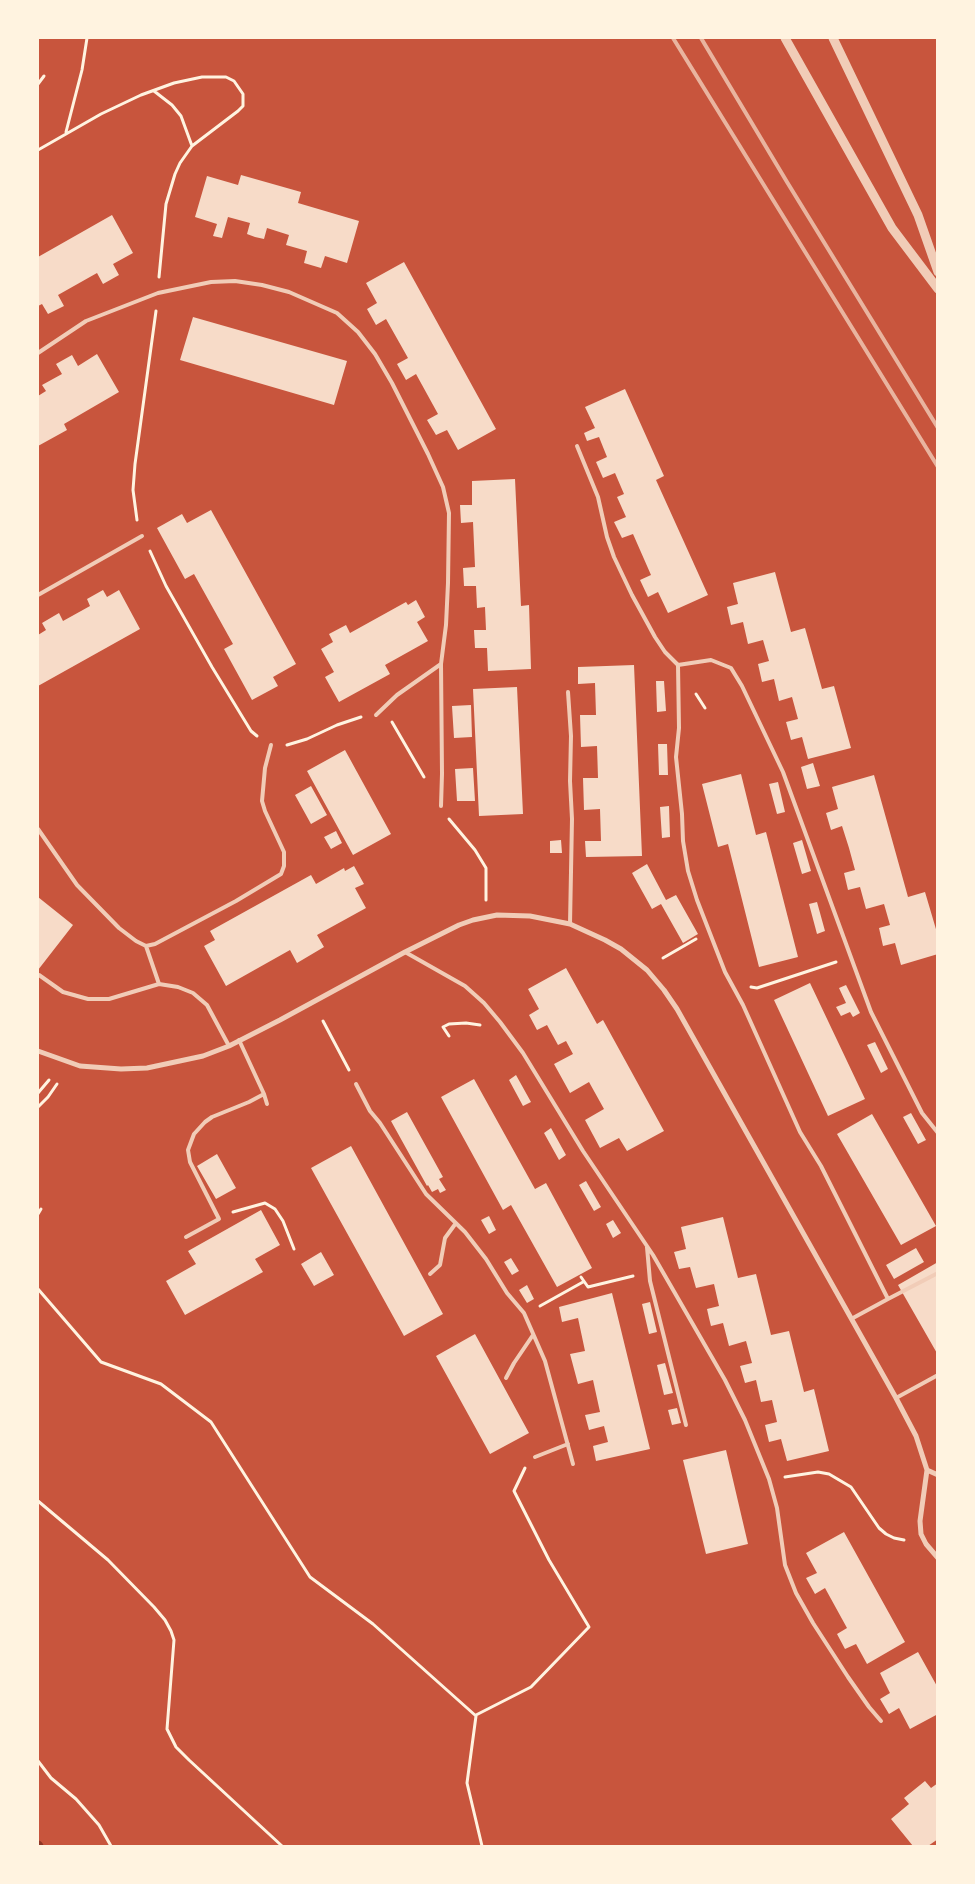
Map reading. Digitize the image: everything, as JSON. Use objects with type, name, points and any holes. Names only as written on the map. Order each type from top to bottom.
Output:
[{"type":"street","points":[[785,38],[892,228],[938,289]]},
{"type":"street","points":[[833,38],[918,214],[938,272]]},
{"type":"street","points":[[38,1050],[80,1066],[121,1069],[170,1064],[203,1056],[229,1046],[289,1016],[459,925],[497,915],[530,916],[570,924],[589,931],[621,949],[641,965],[664,990],[704,1054],[853,1318],[916,1436],[928,1470],[920,1521],[921,1534],[926,1544],[938,1558]]},
{"type":"street","points":[[928,1470],[938,1475]]},
{"type":"lane","points":[[38,353],[86,321],[158,292],[211,282],[236,281],[289,292],[337,314],[358,332],[375,354],[392,383],[428,454],[443,487],[449,513],[446,626],[441,664],[442,774],[440,806]]},
{"type":"lane","points":[[577,446],[598,497],[607,537],[617,565],[655,636],[665,652],[678,665],[679,728],[676,757],[678,785],[683,841],[688,870],[697,900],[725,972],[743,1005],[800,1132],[821,1166],[888,1299]]},
{"type":"lane","points":[[38,595],[142,536]]},
{"type":"lane","points":[[678,665],[712,660],[731,668],[742,686],[783,772],[871,1012],[922,1113],[938,1133]]},
{"type":"lane","points":[[376,715],[397,695],[441,664]]},
{"type":"lane","points":[[568,692],[571,736],[570,781],[572,819],[570,924]]},
{"type":"lane","points":[[38,828],[77,886],[119,928],[146,946],[154,944],[236,901],[281,874],[284,866],[284,852],[262,801],[265,768],[271,745]]},
{"type":"lane","points":[[146,946],[160,984]]},
{"type":"lane","points":[[406,952],[465,986],[484,1003],[500,1022],[523,1053],[583,1152],[646,1245],[718,1367],[745,1420],[769,1479],[777,1508],[785,1565],[796,1593],[848,1677],[881,1721]]},
{"type":"lane","points":[[39,975],[63,992],[88,999],[109,999],[160,984],[178,987],[193,993],[207,1005],[229,1046]]},
{"type":"lane","points":[[239,1040],[267,1104]]},
{"type":"lane","points":[[356,1084],[370,1111],[380,1123],[396,1151],[426,1194],[465,1232],[486,1259],[506,1293],[524,1313],[545,1361],[573,1464]]},
{"type":"lane","points":[[186,1236],[219,1219],[190,1162],[188,1150],[194,1134],[205,1122],[264,1094]]},
{"type":"lane","points":[[430,1274],[440,1265],[445,1238],[456,1223]]},
{"type":"lane","points":[[646,1245],[650,1281],[686,1426]]},
{"type":"lane","points":[[853,1318],[936,1274]]},
{"type":"lane","points":[[506,1378],[533,1335]]},
{"type":"lane","points":[[896,1398],[938,1375]]},
{"type":"lane","points":[[536,1456],[568,1444]]},
{"type":"path","points":[[66,133],[82,70],[87,38]]},
{"type":"path","points":[[38,84],[44,76]]},
{"type":"path","points":[[38,150],[101,114],[174,83],[202,77],[226,77],[234,81],[240,88],[244,100],[243,106],[192,146],[175,174],[166,204],[154,332],[135,464],[133,490],[137,521],[142,536],[166,586],[252,731],[265,743],[271,745],[287,744],[307,739],[360,717],[376,715],[390,719],[440,806],[452,824],[475,850],[486,868],[487,917]]},
{"type":"path","points":[[153,91],[172,105],[181,116],[192,146]]},
{"type":"path","points":[[663,958],[702,936]]},
{"type":"path","points":[[765,984],[829,964],[850,955]]},
{"type":"path","points":[[323,1021],[356,1084]]},
{"type":"path","points":[[449,1036],[443,1026],[466,1023],[484,1026],[500,1022]]},
{"type":"path","points":[[38,1093],[50,1080]]},
{"type":"path","points":[[38,1107],[57,1084]]},
{"type":"path","points":[[219,1219],[238,1210],[266,1203],[275,1208],[283,1221],[294,1249]]},
{"type":"path","points":[[38,1214],[41,1209]]},
{"type":"path","points":[[581,1277],[588,1287],[612,1281]]},
{"type":"path","points":[[539,1307],[583,1282]]},
{"type":"path","points":[[38,1289],[101,1362],[161,1384],[211,1422],[310,1577],[373,1624],[476,1716]]},
{"type":"path","points":[[476,1716],[532,1686],[589,1627],[550,1560],[514,1491],[529,1461],[536,1456]]},
{"type":"path","points":[[785,1477],[818,1472],[828,1474],[852,1487],[879,1528],[886,1534],[902,1540],[921,1534]]},
{"type":"path","points":[[38,1501],[108,1560],[165,1620],[171,1631],[174,1650],[167,1729],[176,1747],[282,1846]]},
{"type":"path","points":[[476,1716],[467,1783],[482,1846]]},
{"type":"path","points":[[38,1761],[51,1778],[76,1799],[98,1826],[111,1846]]},
{"type":"building","points":[[241,175],[301,192],[298,203],[359,221],[347,263],[325,256],[321,268],[304,263],[307,251],[286,245],[289,235],[267,228],[264,239],[255,237],[247,234],[250,223],[228,217],[222,238],[213,236],[217,224],[195,217],[207,176],[238,185]]},
{"type":"building","points":[[112,215],[133,253],[113,264],[119,275],[103,284],[97,273],[58,295],[64,306],[48,314],[42,304],[38,306],[38,257]]},
{"type":"building","points":[[404,262],[496,429],[458,450],[447,430],[436,435],[427,420],[438,414],[416,374],[406,380],[397,364],[408,358],[386,319],[376,325],[367,309],[377,303],[366,283]]},
{"type":"building","points":[[193,317],[347,361],[334,405],[180,360]]},
{"type":"building","points":[[97,354],[119,392],[64,424],[67,430],[38,446],[38,396],[46,391],[42,385],[62,374],[56,364],[72,355],[78,366]]},
{"type":"building","points":[[625,389],[664,476],[656,480],[708,595],[668,613],[658,592],[648,597],[640,580],[651,575],[633,534],[622,538],[614,522],[626,517],[617,497],[624,494],[615,473],[603,478],[596,462],[607,457],[599,437],[587,441],[584,433],[595,428],[585,407]]},
{"type":"building","points":[[515,479],[521,606],[529,605],[531,669],[488,671],[487,648],[475,648],[474,630],[486,630],[485,607],[477,608],[476,586],[464,586],[463,568],[475,567],[473,522],[461,523],[460,505],[472,505],[472,481]]},
{"type":"building","points":[[211,510],[296,664],[273,677],[278,686],[252,700],[224,649],[233,644],[194,574],[185,579],[157,528],[182,514],[187,523]]},
{"type":"building","points":[[775,572],[791,632],[805,628],[822,689],[834,686],[851,748],[808,759],[802,737],[791,740],[786,722],[798,719],[792,697],[779,701],[774,679],[762,682],[758,664],[769,661],[763,640],[748,644],[743,622],[731,625],[727,607],[738,604],[733,583]]},
{"type":"building","points":[[103,590],[107,597],[119,590],[140,629],[38,686],[38,635],[46,630],[42,623],[59,613],[63,621],[90,606],[87,599]]},
{"type":"building","points":[[416,600],[425,617],[417,622],[428,641],[385,665],[390,674],[339,702],[325,677],[334,672],[321,649],[333,642],[329,634],[346,625],[350,633],[406,602],[408,605]]},
{"type":"building","points":[[634,665],[642,856],[586,857],[585,841],[601,841],[600,809],[584,810],[583,778],[598,778],[597,746],[581,747],[580,715],[596,715],[595,683],[578,684],[578,667]]},
{"type":"building","points":[[656,681],[664,681],[666,711],[657,712]]},
{"type":"building","points":[[517,687],[523,814],[479,816],[473,689]]},
{"type":"building","points":[[471,705],[472,737],[454,738],[452,706]]},
{"type":"building","points":[[658,744],[667,744],[668,775],[659,775]]},
{"type":"building","points":[[345,750],[391,834],[353,855],[307,771]]},
{"type":"building","points":[[813,763],[820,786],[807,789],[801,767]]},
{"type":"building","points":[[473,768],[475,801],[457,801],[455,769]]},
{"type":"building","points":[[741,774],[756,835],[766,832],[798,957],[759,967],[728,844],[718,847],[702,784]]},
{"type":"building","points":[[874,775],[908,897],[925,892],[938,936],[938,954],[901,965],[895,943],[883,946],[879,928],[890,925],[884,904],[866,909],[860,887],[848,890],[844,873],[855,870],[849,848],[842,826],[831,830],[826,813],[838,809],[832,787]]},
{"type":"building","points":[[778,782],[785,812],[777,814],[769,784]]},
{"type":"building","points":[[311,786],[327,815],[311,824],[295,795]]},
{"type":"building","points":[[669,806],[670,837],[662,838],[660,807]]},
{"type":"building","points":[[336,831],[342,843],[331,849],[324,837]]},
{"type":"building","points":[[561,840],[562,853],[550,853],[550,841]]},
{"type":"building","points":[[802,840],[811,871],[802,874],[793,843]]},
{"type":"building","points":[[647,864],[666,900],[676,895],[698,934],[683,943],[661,904],[652,909],[632,873]]},
{"type":"building","points":[[354,866],[364,884],[355,888],[366,908],[317,935],[324,947],[297,963],[290,950],[226,986],[204,946],[215,940],[210,931],[311,875],[316,884],[344,868],[345,871]]},
{"type":"building","points":[[38,897],[73,925],[38,970]]},
{"type":"building","points":[[817,902],[825,931],[817,934],[809,904]]},
{"type":"building","points":[[566,968],[597,1024],[603,1020],[664,1131],[627,1151],[619,1138],[600,1148],[585,1120],[604,1109],[589,1082],[570,1093],[554,1064],[573,1054],[566,1041],[558,1045],[547,1025],[537,1030],[529,1015],[539,1009],[528,989]]},
{"type":"building","points":[[810,983],[865,1099],[828,1116],[774,1000]]},
{"type":"building","points":[[846,985],[860,1013],[853,1017],[850,1012],[841,1016],[836,1007],[846,1003],[839,988]]},
{"type":"building","points":[[875,1042],[888,1069],[881,1073],[867,1045]]},
{"type":"building","points":[[516,1075],[531,1102],[523,1106],[509,1080]]},
{"type":"building","points":[[474,1079],[535,1189],[546,1183],[592,1268],[557,1287],[511,1205],[503,1210],[441,1097]]},
{"type":"building","points":[[407,1112],[443,1177],[439,1179],[446,1190],[440,1193],[438,1189],[432,1192],[427,1186],[391,1121]]},
{"type":"building","points":[[911,1113],[926,1140],[918,1144],[903,1117]]},
{"type":"building","points":[[872,1114],[936,1226],[901,1245],[837,1134]]},
{"type":"building","points":[[551,1128],[566,1155],[559,1160],[544,1133]]},
{"type":"building","points":[[351,1146],[443,1314],[404,1336],[311,1168]]},
{"type":"building","points":[[217,1154],[236,1188],[216,1199],[197,1166]]},
{"type":"building","points":[[586,1181],[601,1207],[594,1211],[579,1185]]},
{"type":"building","points":[[261,1210],[280,1245],[255,1259],[263,1272],[185,1315],[166,1281],[196,1264],[188,1251]]},
{"type":"building","points":[[489,1216],[496,1230],[489,1234],[481,1220]]},
{"type":"building","points":[[723,1217],[738,1278],[756,1274],[771,1335],[789,1331],[804,1392],[814,1389],[829,1451],[787,1461],[781,1439],[769,1442],[765,1425],[777,1422],[772,1400],[761,1402],[756,1380],[745,1383],[740,1366],[752,1363],[746,1341],[729,1346],[723,1323],[711,1326],[709,1318],[707,1309],[719,1306],[714,1284],[696,1288],[690,1267],[679,1269],[674,1252],[686,1249],[681,1227]]},
{"type":"building","points":[[613,1220],[621,1233],[613,1238],[606,1224]]},
{"type":"building","points":[[916,1248],[924,1262],[894,1279],[886,1265]]},
{"type":"building","points":[[321,1252],[334,1275],[314,1286],[301,1264]]},
{"type":"building","points":[[511,1258],[519,1271],[512,1275],[504,1262]]},
{"type":"building","points":[[938,1262],[938,1355],[898,1285]]},
{"type":"building","points":[[527,1285],[534,1299],[527,1303],[519,1290]]},
{"type":"building","points":[[612,1293],[650,1449],[596,1461],[593,1446],[608,1442],[604,1426],[589,1430],[585,1415],[600,1412],[593,1380],[578,1384],[570,1354],[585,1351],[578,1318],[562,1322],[559,1307]]},
{"type":"building","points":[[650,1302],[657,1332],[649,1334],[642,1304]]},
{"type":"building","points":[[475,1334],[529,1433],[490,1454],[436,1356]]},
{"type":"building","points":[[665,1363],[673,1393],[664,1395],[657,1365]]},
{"type":"building","points":[[677,1408],[681,1423],[672,1425],[668,1410]]},
{"type":"building","points":[[726,1450],[748,1544],[706,1554],[683,1460]]},
{"type":"building","points":[[844,1532],[905,1642],[867,1664],[856,1644],[845,1649],[837,1634],[847,1628],[825,1588],[815,1594],[806,1578],[817,1573],[806,1553]]},
{"type":"building","points":[[918,1652],[938,1688],[938,1714],[910,1729],[899,1708],[889,1714],[880,1699],[890,1693],[880,1673]]},
{"type":"building","points":[[925,1781],[931,1788],[938,1783],[938,1839],[928,1846],[913,1846],[891,1819],[909,1804],[904,1798]]},
{"type":"railway","points":[[673,38],[938,467]]},
{"type":"railway","points":[[701,38],[938,428]]}]
